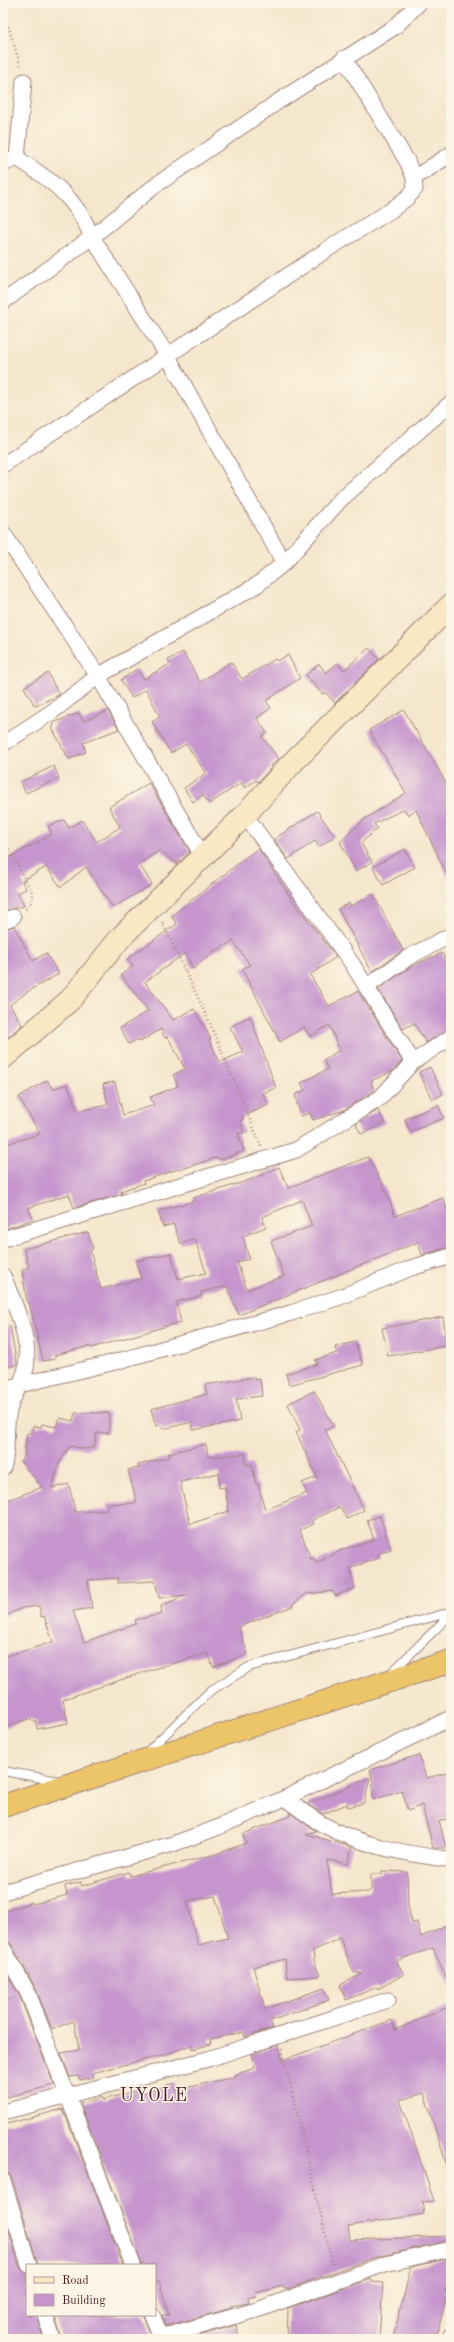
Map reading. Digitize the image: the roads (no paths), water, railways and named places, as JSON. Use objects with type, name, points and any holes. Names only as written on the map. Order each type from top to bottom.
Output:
[{"type":"highway","points":[[3,1806],[136,1765],[451,1661]]},
{"type":"street","points":[[3,302],[92,237],[156,184],[344,58],[396,26],[420,3]]},
{"type":"street","points":[[3,465],[331,247],[390,211],[408,197],[415,189],[414,178],[407,161],[344,58]]},
{"type":"street","points":[[24,81],[10,161],[54,182],[84,217],[92,237],[167,355],[284,563]]},
{"type":"street","points":[[414,178],[451,154]]},
{"type":"street","points":[[3,744],[54,712],[98,676],[158,640],[228,603],[257,585],[284,563],[342,499],[451,403]]},
{"type":"street","points":[[3,533],[98,676],[203,857]]},
{"type":"street","points":[[3,1058],[70,1000],[122,936],[245,816],[298,758],[450,607]]},
{"type":"street","points":[[245,816],[351,962],[414,1062]]},
{"type":"street","points":[[366,987],[409,957],[451,935]]},
{"type":"street","points":[[3,1239],[296,1150],[380,1098],[414,1062],[451,1037]]},
{"type":"street","points":[[3,1388],[111,1363],[291,1313],[340,1297],[410,1268],[451,1256]]},
{"type":"street","points":[[3,1276],[17,1312],[24,1338],[26,1368],[9,1409],[3,1468]]},
{"type":"street","points":[[3,1892],[173,1844],[214,1829],[285,1798],[451,1718]]},
{"type":"street","points":[[285,1798],[321,1824],[350,1837],[389,1850],[451,1860]]},
{"type":"street","points":[[3,1948],[28,1993],[133,2264]]},
{"type":"street","points":[[3,2112],[208,2059],[388,2000]]},
{"type":"street","points":[[3,2181],[29,2264]]},
{"type":"street","points":[[152,2316],[161,2338],[257,2310],[336,2280],[385,2264],[451,2249]]},
{"type":"street","points":[[45,2316],[53,2339]]},
{"type":"street","points":[[449,2339],[451,2335]]},
{"type":"lane","points":[[381,1684],[451,1613]]},
{"type":"lane","points":[[136,1765],[171,1727],[210,1691],[249,1667],[451,1613]]},
{"type":"lane","points":[[3,1771],[72,1784]]},
{"type":"district","name":"UYOLE","points":[[154,2095]]}]
